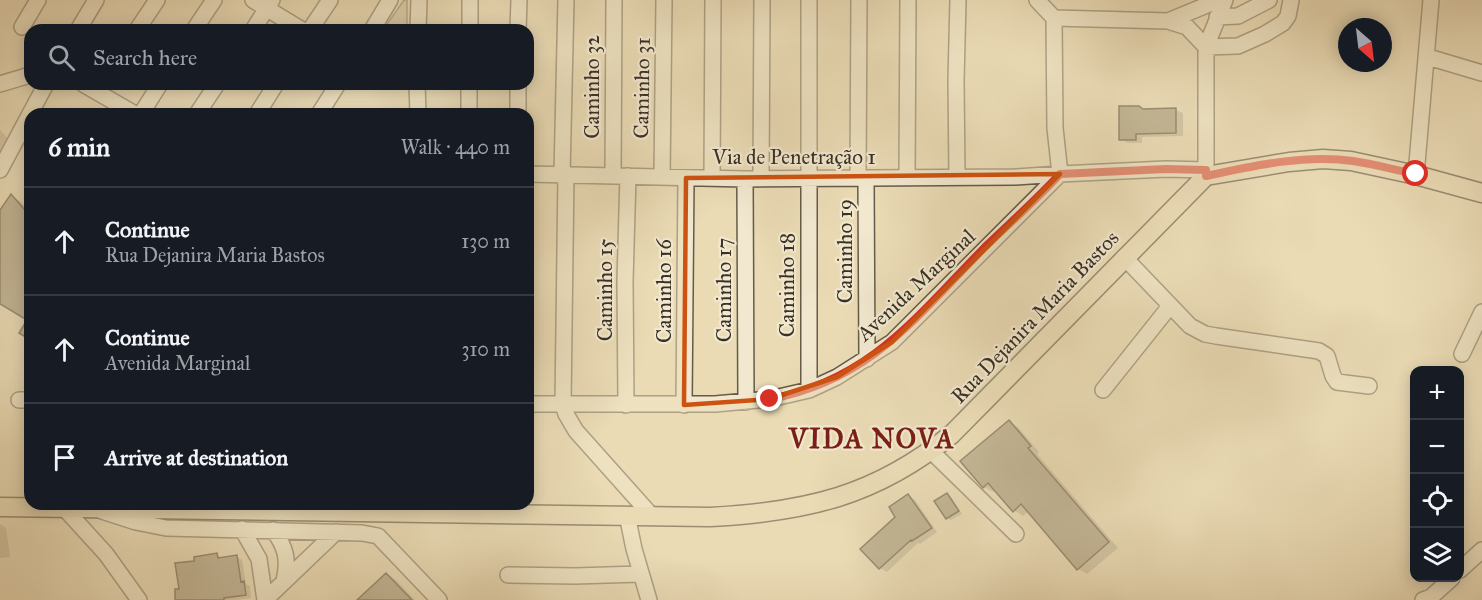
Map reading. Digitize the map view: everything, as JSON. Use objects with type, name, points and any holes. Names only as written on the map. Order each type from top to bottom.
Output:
[{"type":"main road","points":[[1206,173],[1323,159],[1351,161],[1416,174],[1482,193]]},
{"type":"main road","name":"Rua Dejanira Maria Bastos","points":[[96,510],[739,515],[815,505],[854,492],[900,470],[931,451],[980,407],[1206,173]]},
{"type":"main road","name":"Rua Dejanira Maria Bastos","points":[[0,507],[24,506]]},
{"type":"street","points":[[22,27],[38,0]]},
{"type":"street","points":[[82,24],[96,0]]},
{"type":"street","points":[[141,24],[156,0]]},
{"type":"street","points":[[198,24],[214,0]]},
{"type":"street","points":[[253,0],[269,5],[295,24]]},
{"type":"street","points":[[314,24],[330,0]]},
{"type":"street","points":[[376,24],[390,0]]},
{"type":"street","points":[[418,24],[419,0]]},
{"type":"street","points":[[470,0],[470,24]]},
{"type":"street","points":[[518,24],[519,0]]},
{"type":"street","points":[[566,0],[564,404],[566,414],[576,431],[651,515]]},
{"type":"street","name":"Caminho 32","points":[[614,0],[620,175]]},
{"type":"street","name":"Caminho 31","points":[[662,177],[664,0]]},
{"type":"street","points":[[712,178],[713,0]]},
{"type":"street","points":[[762,0],[762,179]]},
{"type":"street","name":"Caminho 18","points":[[809,0],[809,390]]},
{"type":"street","name":"Caminho 19","points":[[859,0],[867,359]]},
{"type":"street","points":[[907,178],[908,0]]},
{"type":"street","points":[[957,177],[958,0]]},
{"type":"street","points":[[1168,21],[1219,0]]},
{"type":"street","points":[[1040,1],[1054,18],[1055,128],[1060,174],[1166,169],[1206,173],[1206,47],[1225,0]]},
{"type":"street","points":[[1217,17],[1238,16],[1269,0]]},
{"type":"street","points":[[1054,18],[1168,21],[1187,27],[1206,47],[1238,46],[1283,23],[1288,16],[1291,0]]},
{"type":"street","points":[[1416,174],[1428,57],[1431,0]]},
{"type":"street","points":[[257,24],[269,5]]},
{"type":"street","points":[[1428,57],[1482,73]]},
{"type":"street","points":[[0,84],[24,77]]},
{"type":"street","points":[[33,108],[43,90]]},
{"type":"street","points":[[103,90],[127,108]]},
{"type":"street","points":[[145,108],[156,90]]},
{"type":"street","points":[[201,108],[213,90]]},
{"type":"street","points":[[261,108],[272,90]]},
{"type":"street","points":[[323,108],[334,90]]},
{"type":"street","points":[[416,90],[417,108]]},
{"type":"street","points":[[469,90],[469,108]]},
{"type":"street","points":[[518,90],[518,108]]},
{"type":"street","points":[[0,170],[24,125]]},
{"type":"street","name":"Via de Penetração 1","points":[[534,174],[745,179],[862,179],[1060,174]]},
{"type":"street","name":"Avenida Marginal","points":[[534,404],[684,405],[746,402],[809,390],[837,377],[892,342],[1060,174]]},
{"type":"street","name":"Caminho 15","points":[[620,175],[625,281],[626,405]]},
{"type":"street","name":"Caminho 16","points":[[684,405],[686,178]]},
{"type":"street","name":"Caminho 17","points":[[745,179],[746,402]]},
{"type":"street","points":[[1124,257],[1190,326],[1205,334],[1324,353],[1329,359],[1333,376],[1337,381],[1369,386]]},
{"type":"street","points":[[1103,390],[1170,306]]},
{"type":"street","points":[[1462,354],[1482,312]]},
{"type":"street","points":[[931,451],[1016,534]]},
{"type":"street","points":[[66,510],[106,554],[139,600]]},
{"type":"street","points":[[96,510],[152,526],[336,532],[378,536]]},
{"type":"street","points":[[372,512],[378,536],[439,600]]},
{"type":"street","points":[[627,514],[640,573],[649,600]]},
{"type":"street","points":[[242,529],[259,559],[265,600]]},
{"type":"street","points":[[273,530],[281,541],[287,558],[284,581]]},
{"type":"street","points":[[265,600],[336,532]]},
{"type":"street","points":[[1464,566],[1482,550]]},
{"type":"street","points":[[508,575],[576,576],[640,573]]},
{"type":"street","points":[[1428,599],[1447,582]]},
{"type":"highlighted area","points":[[1060,174],[892,342],[837,377],[770,399],[684,405],[686,178]]},
{"type":"shaded area","points":[[404,0],[407,0],[407,24],[387,24]]},
{"type":"building","points":[[1119,106],[1139,106],[1143,109],[1176,108],[1176,133],[1136,134],[1136,140],[1119,140]]},
{"type":"building","points":[[11,194],[24,209],[24,318],[0,304],[0,210]]},
{"type":"building","points":[[24,325],[24,336],[19,333]]},
{"type":"building","points":[[1009,420],[1031,446],[1028,448],[1109,542],[1077,570],[1021,504],[1013,512],[988,483],[983,488],[960,461]]},
{"type":"building","points":[[947,493],[959,511],[946,519],[934,501]]},
{"type":"building","points":[[908,494],[932,528],[911,540],[879,569],[860,549],[895,517],[889,507]]},
{"type":"building","points":[[217,553],[218,558],[237,555],[241,582],[244,581],[246,595],[224,598],[224,600],[175,600],[175,589],[179,589],[175,563],[194,561],[194,557]]},
{"type":"building","points":[[386,573],[412,600],[357,600]]},
{"type":"district","name":"VIDA NOVA","points":[[872,438]]},
{"type":"route","points":[[770,399],[809,390],[837,377],[892,342],[1060,174],[1166,169],[1206,170],[1206,176],[1242,168],[1323,159],[1351,161],[1416,174]]}]
